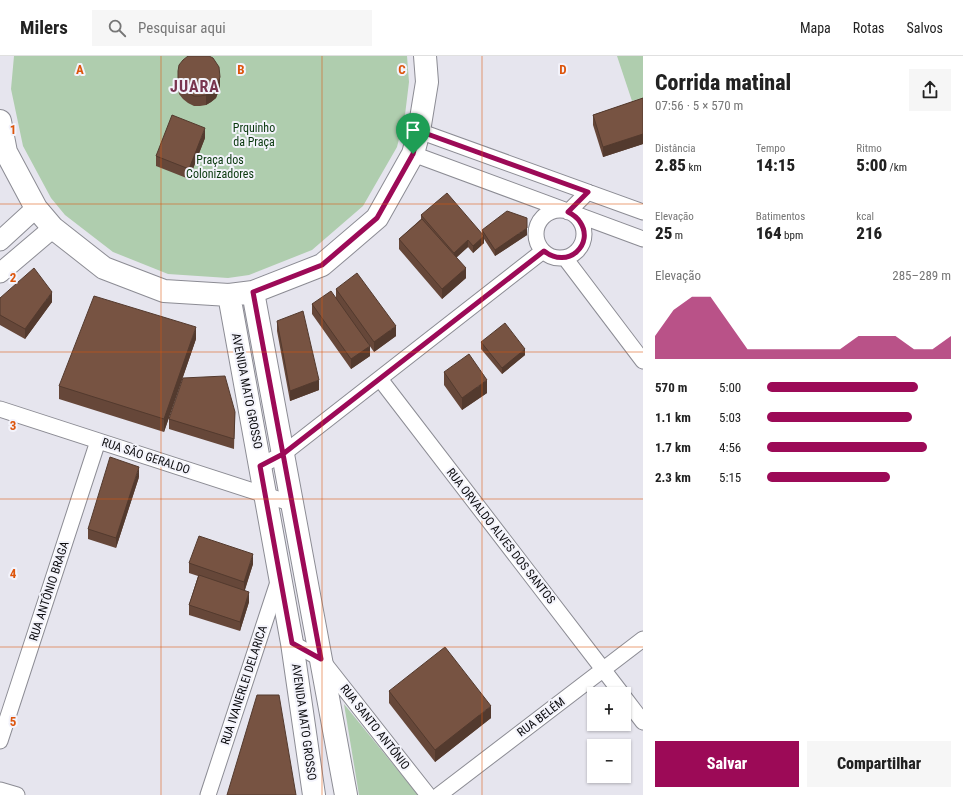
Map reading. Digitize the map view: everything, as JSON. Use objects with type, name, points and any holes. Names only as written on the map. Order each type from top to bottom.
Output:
[{"type":"main road","points":[[0,121],[6,152],[36,208],[53,228],[104,268],[164,291],[229,296],[253,292],[322,265],[377,218],[413,154],[419,131],[427,82],[425,56]]},
{"type":"main road","name":"AVENIDA MATO GROSSO","points":[[253,292],[346,795]]},
{"type":"main road","name":"AVENIDA MATO GROSSO","points":[[229,296],[292,643],[314,795]]},
{"type":"street","points":[[419,131],[643,212]]},
{"type":"street","points":[[413,154],[643,239]]},
{"type":"street","points":[[568,212],[588,192]]},
{"type":"street","points":[[0,241],[36,208]]},
{"type":"street","points":[[560,210],[568,212],[580,221],[584,236],[582,244],[578,251],[571,256],[556,258],[549,255],[538,244],[536,236],[537,228],[540,221],[546,215],[560,210]]},
{"type":"street","points":[[0,273],[53,228]]},
{"type":"street","points":[[260,466],[283,454],[544,251]]},
{"type":"street","points":[[565,258],[643,361]]},
{"type":"street","name":"RUA ORVALDO ALVES DOS SANTOS","points":[[380,379],[616,687]]},
{"type":"street","name":"RUA SÃO GERALDO","points":[[0,409],[292,504]]},
{"type":"street","name":"RUA ANTÔNIO BRAGA","points":[[0,741],[98,441]]},
{"type":"street","name":"RUA IVANERLEI DELARICA","points":[[208,795],[280,576]]},
{"type":"street","name":"RUA BELÉM","points":[[439,795],[643,639]]},
{"type":"street","points":[[292,643],[321,659]]},
{"type":"street","name":"RUA SANTO ANTÔNIO","points":[[321,659],[428,795]]},
{"type":"street","points":[[631,706],[643,722]]},
{"type":"street","points":[[0,790],[17,795]]},
{"type":"green space","name":"Praça dos Colonizadores","points":[[14,56],[407,56],[409,82],[405,115],[397,147],[363,206],[312,250],[249,275],[228,278],[168,274],[113,252],[65,215],[51,198],[23,146],[11,89]]},
{"type":"green space","points":[[617,56],[643,56],[643,98],[632,101]]},
{"type":"green space","points":[[344,704],[418,795],[359,795]]},
{"type":"building","points":[[188,56],[209,56],[213,58],[219,67],[220,77],[216,88],[206,95],[194,96],[183,89],[179,84],[179,65]]},
{"type":"building","points":[[643,98],[643,134],[603,147],[593,115]]},
{"type":"building","points":[[172,115],[205,128],[189,169],[156,156]]},
{"type":"building","points":[[447,193],[484,236],[473,246],[468,240],[454,253],[421,215]]},
{"type":"building","points":[[507,211],[527,218],[527,228],[495,250],[482,230]]},
{"type":"building","points":[[422,219],[466,268],[442,289],[399,239]]},
{"type":"building","points":[[34,268],[52,292],[25,329],[0,315],[0,298]]},
{"type":"building","points":[[357,273],[396,326],[374,342],[336,289]]},
{"type":"building","points":[[331,291],[370,346],[351,359],[312,304]]},
{"type":"building","points":[[94,296],[196,327],[164,419],[59,386]]},
{"type":"building","points":[[303,311],[319,380],[290,391],[277,321]]},
{"type":"building","points":[[505,323],[525,349],[502,368],[481,342]]},
{"type":"building","points":[[469,354],[487,380],[462,398],[444,372]]},
{"type":"building","points":[[225,376],[235,412],[234,439],[169,419],[183,378]]},
{"type":"building","points":[[110,457],[139,467],[116,538],[88,529]]},
{"type":"building","points":[[199,536],[253,554],[244,582],[189,563]]},
{"type":"building","points":[[199,575],[249,592],[240,622],[189,605]]},
{"type":"building","points":[[445,647],[491,706],[435,750],[389,691]]},
{"type":"building","points":[[257,695],[279,695],[296,795],[227,795]]},
{"type":"district","name":"JUARA","points":[[195,86]]},
{"type":"route","points":[[413,154],[377,218],[322,265],[253,292],[283,454],[260,466],[292,643],[321,659],[283,454],[544,251],[556,258],[571,256],[578,251],[584,236],[580,221],[568,212],[588,192],[419,131],[413,154]]},
{"type":"park label","name":"Prquinho da Praça","points":[[254,135]]}]
